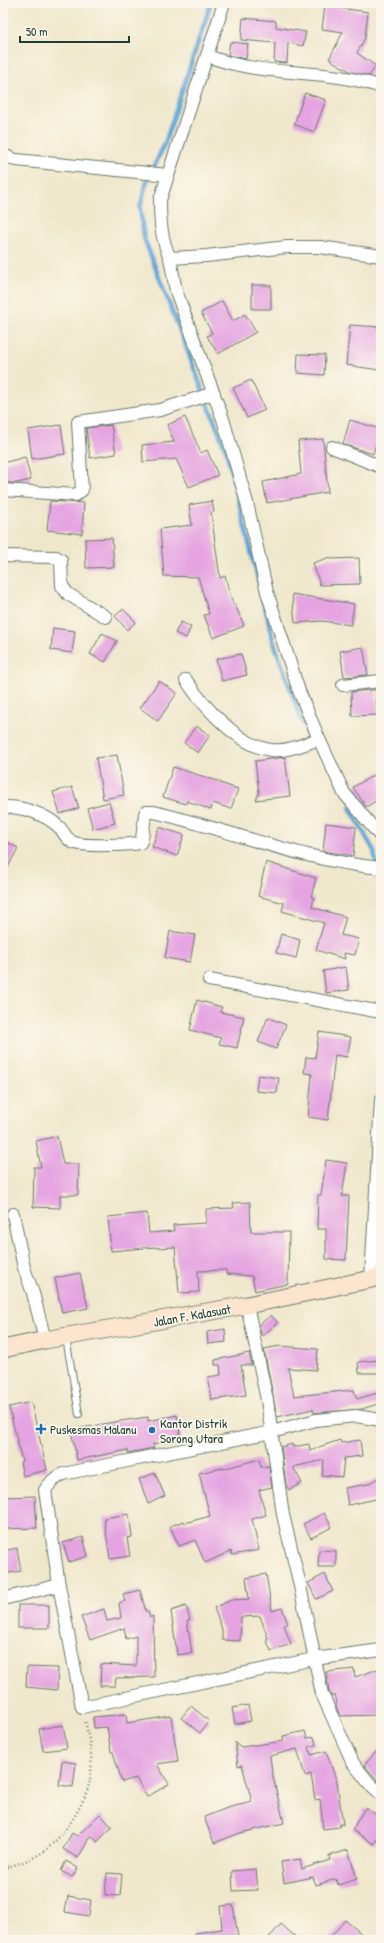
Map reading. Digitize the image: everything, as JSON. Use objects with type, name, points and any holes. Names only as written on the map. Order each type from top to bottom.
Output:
[{"type":"street","points":[[224,3],[208,56],[162,174],[160,219],[165,247],[170,258],[178,297],[212,393],[248,503],[267,592],[314,741],[344,793],[381,837]]},
{"type":"street","points":[[208,56],[220,61],[251,68],[337,77],[381,87]]},
{"type":"street","points":[[3,155],[16,160],[76,167],[162,174]]},
{"type":"street","points":[[170,258],[287,248],[320,247],[381,256]]},
{"type":"street","points":[[3,490],[76,495],[82,490],[78,422],[160,410],[212,393]]},
{"type":"street","points":[[332,447],[381,467]]},
{"type":"street","points":[[3,556],[56,558],[61,560],[62,586],[68,594],[106,617]]},
{"type":"street","points":[[186,680],[198,698],[226,726],[241,737],[272,750],[293,747],[314,741]]},
{"type":"street","points":[[343,685],[381,681]]},
{"type":"street","points":[[3,807],[23,809],[44,817],[59,828],[67,838],[79,844],[140,844],[145,814],[154,812],[253,841],[380,868]]},
{"type":"street","points":[[209,980],[381,1012]]},
{"type":"street","points":[[376,1278],[381,1100]]},
{"type":"street","points":[[13,1214],[24,1268],[33,1293],[46,1340]]},
{"type":"street","name":"Jalan F. Kalasuat","points":[[3,1349],[65,1336],[247,1305],[376,1278]]},
{"type":"street","points":[[247,1305],[258,1353],[272,1432],[283,1515],[299,1582],[322,1694],[350,1756],[369,1783],[381,1794]]},
{"type":"street","points":[[381,1420],[356,1416],[316,1420],[272,1432],[63,1474],[52,1481],[45,1490],[82,1707],[314,1659],[381,1650]]},
{"type":"street","points":[[3,1599],[60,1585]]},
{"type":"lane","points":[[65,1336],[79,1414]]},
{"type":"path","points":[[3,1868],[22,1864],[47,1849],[67,1826],[88,1790],[91,1772],[89,1739],[82,1707]]},
{"type":"building","points":[[325,6],[368,12],[365,38],[357,53],[376,66],[369,76],[351,72],[329,59],[343,32],[322,29]]},
{"type":"building","points":[[243,18],[276,21],[276,27],[306,32],[303,46],[288,43],[287,63],[274,62],[275,43],[241,40]]},
{"type":"building","points":[[230,42],[248,44],[246,59],[228,55]]},
{"type":"building","points":[[305,93],[326,100],[314,132],[294,124]]},
{"type":"building","points":[[252,285],[271,285],[271,309],[252,309]]},
{"type":"building","points":[[222,301],[233,321],[245,314],[256,332],[218,354],[207,336],[212,333],[201,313]]},
{"type":"building","points":[[350,325],[381,327],[381,358],[379,370],[346,365]]},
{"type":"building","points":[[298,354],[325,355],[324,375],[297,373]]},
{"type":"building","points":[[251,380],[265,410],[247,418],[233,388]]},
{"type":"building","points":[[185,417],[201,453],[207,450],[218,475],[189,487],[176,459],[143,462],[142,445],[174,442],[167,425]]},
{"type":"building","points":[[350,420],[380,429],[373,454],[343,444]]},
{"type":"building","points":[[61,425],[65,454],[32,459],[28,430]]},
{"type":"building","points":[[111,425],[116,454],[90,458],[86,428]]},
{"type":"building","points":[[323,439],[328,492],[267,503],[263,482],[301,474],[298,441]]},
{"type":"building","points":[[25,457],[31,480],[17,483],[5,483],[3,463]]},
{"type":"building","points":[[50,501],[84,503],[82,534],[47,530]]},
{"type":"building","points":[[212,501],[214,512],[211,513],[220,578],[225,576],[233,604],[235,604],[244,626],[213,638],[204,615],[209,614],[198,577],[164,576],[160,529],[192,525],[189,505]]},
{"type":"building","points":[[112,538],[114,567],[86,568],[85,539]]},
{"type":"building","points":[[330,557],[331,559],[359,558],[360,584],[320,585],[313,563]]},
{"type":"building","points":[[292,594],[354,604],[351,625],[322,621],[295,623]]},
{"type":"building","points":[[123,609],[136,622],[127,630],[115,616]]},
{"type":"building","points":[[181,622],[191,627],[186,638],[175,633]]},
{"type":"building","points":[[53,628],[75,631],[72,653],[51,650]]},
{"type":"building","points":[[102,633],[117,641],[105,662],[90,654]]},
{"type":"building","points":[[363,647],[368,675],[344,677],[340,651]]},
{"type":"building","points":[[241,654],[247,675],[222,681],[216,659]]},
{"type":"building","points":[[159,681],[177,693],[158,721],[140,708]]},
{"type":"building","points":[[376,690],[377,715],[352,716],[351,692]]},
{"type":"building","points":[[196,726],[210,735],[198,753],[184,743]]},
{"type":"building","points":[[117,755],[124,795],[103,799],[96,758]]},
{"type":"building","points":[[285,757],[290,796],[256,800],[259,793],[255,761]]},
{"type":"building","points":[[173,767],[238,789],[231,809],[213,803],[211,810],[187,801],[186,804],[163,797]]},
{"type":"building","points":[[381,771],[381,798],[366,807],[353,787]]},
{"type":"building","points":[[72,787],[79,808],[60,814],[53,792]]},
{"type":"building","points":[[109,802],[115,823],[93,829],[87,808]]},
{"type":"building","points":[[326,823],[356,827],[353,856],[323,851]]},
{"type":"building","points":[[159,827],[184,835],[177,856],[152,847]]},
{"type":"building","points":[[3,840],[18,848],[3,877]]},
{"type":"building","points":[[266,862],[316,878],[311,897],[314,898],[312,907],[346,917],[341,935],[359,939],[355,955],[344,953],[345,959],[316,950],[324,923],[282,911],[284,903],[258,896]]},
{"type":"building","points":[[170,931],[195,935],[190,962],[165,958]]},
{"type":"building","points":[[281,934],[300,940],[296,958],[276,953]]},
{"type":"building","points":[[346,967],[349,990],[326,993],[323,971]]},
{"type":"building","points":[[197,1000],[222,1007],[220,1012],[244,1017],[237,1048],[219,1044],[221,1038],[190,1030]]},
{"type":"building","points":[[268,1017],[286,1025],[276,1049],[258,1042]]},
{"type":"building","points":[[319,1032],[351,1037],[347,1057],[335,1055],[328,1120],[308,1117],[312,1074],[304,1073],[306,1057],[315,1058]]},
{"type":"building","points":[[258,1075],[279,1078],[277,1093],[256,1091]]},
{"type":"building","points":[[57,1136],[63,1164],[79,1164],[78,1195],[60,1195],[60,1208],[33,1207],[34,1167],[41,1167],[36,1141]]},
{"type":"building","points":[[326,1160],[347,1163],[342,1196],[349,1196],[346,1260],[326,1259],[326,1229],[317,1229],[318,1195],[321,1195]]},
{"type":"building","points":[[250,1202],[251,1232],[289,1232],[288,1284],[255,1291],[252,1276],[226,1274],[226,1270],[198,1271],[199,1292],[179,1293],[175,1247],[111,1251],[108,1217],[147,1213],[149,1233],[174,1231],[173,1225],[206,1223],[206,1209],[234,1208],[233,1203]]},
{"type":"building","points":[[80,1273],[88,1308],[62,1313],[55,1278]]},
{"type":"building","points":[[271,1315],[278,1323],[262,1336],[259,1325]]},
{"type":"building","points":[[225,1329],[226,1342],[208,1344],[207,1332]]},
{"type":"building","points":[[280,1346],[318,1349],[316,1370],[288,1368],[294,1396],[354,1390],[357,1399],[381,1392],[381,1403],[362,1409],[314,1413],[313,1409],[277,1417],[264,1349]]},
{"type":"building","points":[[249,1353],[252,1365],[241,1365],[246,1395],[212,1400],[208,1377],[221,1375],[220,1365],[215,1365],[215,1360]]},
{"type":"building","points":[[379,1360],[380,1373],[359,1373],[358,1362]]},
{"type":"building","points":[[31,1402],[47,1470],[23,1476],[20,1462],[22,1461],[9,1407]]},
{"type":"building","points":[[177,1415],[181,1439],[153,1444],[154,1448],[128,1453],[128,1450],[77,1460],[71,1430],[148,1417],[148,1421]]},
{"type":"building","points":[[340,1440],[341,1443],[360,1440],[362,1456],[344,1458],[342,1477],[322,1475],[324,1460],[293,1467],[302,1483],[289,1490],[286,1485],[281,1447],[292,1444],[293,1447],[309,1444],[310,1450]]},
{"type":"building","points":[[259,1459],[261,1467],[269,1466],[272,1487],[259,1490],[266,1515],[252,1519],[259,1550],[232,1555],[231,1551],[205,1563],[195,1540],[179,1546],[170,1526],[184,1521],[185,1523],[210,1516],[199,1473],[223,1469]]},
{"type":"building","points":[[155,1473],[165,1496],[148,1504],[139,1479]]},
{"type":"building","points":[[381,1476],[381,1498],[348,1505],[345,1488],[368,1484]]},
{"type":"building","points":[[35,1496],[37,1528],[3,1529],[3,1497]]},
{"type":"building","points":[[324,1513],[332,1527],[311,1538],[303,1524]]},
{"type":"building","points":[[129,1514],[132,1537],[127,1538],[130,1556],[110,1559],[104,1518]]},
{"type":"building","points":[[83,1537],[88,1556],[69,1562],[63,1543]]},
{"type":"building","points":[[17,1548],[21,1571],[3,1574],[3,1551]]},
{"type":"building","points":[[319,1550],[336,1551],[336,1567],[318,1567]]},
{"type":"building","points":[[266,1574],[272,1611],[282,1608],[288,1624],[284,1625],[291,1644],[271,1651],[260,1616],[241,1617],[240,1641],[222,1640],[222,1629],[214,1608],[231,1600],[249,1599],[246,1578]]},
{"type":"building","points":[[325,1574],[333,1591],[316,1599],[308,1583]]},
{"type":"building","points":[[140,1590],[146,1612],[148,1611],[150,1618],[153,1616],[154,1677],[116,1678],[115,1686],[100,1686],[101,1664],[136,1666],[136,1636],[126,1639],[124,1628],[90,1640],[81,1617],[104,1609],[107,1621],[121,1618],[119,1603],[125,1601],[123,1594]]},
{"type":"building","points":[[18,1605],[49,1605],[49,1628],[18,1628]]},
{"type":"building","points":[[186,1606],[190,1620],[187,1621],[192,1653],[177,1655],[171,1611]]},
{"type":"building","points":[[27,1667],[58,1668],[57,1690],[26,1687]]},
{"type":"building","points":[[381,1668],[381,1715],[340,1716],[336,1706],[335,1696],[331,1696],[329,1692],[326,1672],[354,1669],[355,1677]]},
{"type":"building","points":[[248,1705],[251,1721],[235,1724],[232,1708]]},
{"type":"building","points":[[191,1706],[209,1721],[200,1733],[181,1718]]},
{"type":"building","points":[[126,1714],[127,1723],[171,1716],[178,1761],[157,1764],[169,1784],[147,1797],[136,1778],[122,1782],[113,1752],[111,1752],[107,1727],[94,1728],[93,1717]]},
{"type":"building","points":[[63,1725],[67,1748],[43,1751],[39,1729]]},
{"type":"building","points":[[305,1731],[307,1738],[314,1737],[316,1745],[309,1747],[311,1755],[326,1751],[337,1782],[343,1825],[339,1823],[340,1827],[323,1829],[320,1799],[315,1800],[311,1774],[305,1776],[297,1749],[270,1756],[272,1773],[284,1823],[240,1833],[214,1843],[204,1817],[227,1808],[252,1802],[242,1765],[238,1766],[235,1742],[241,1747],[284,1741],[283,1736]]},
{"type":"building","points":[[381,1747],[381,1784],[364,1765]]},
{"type":"building","points":[[62,1761],[76,1763],[73,1787],[59,1785]]},
{"type":"building","points":[[365,1808],[381,1817],[381,1833],[374,1844],[352,1830]]},
{"type":"building","points":[[100,1814],[112,1827],[97,1842],[91,1835],[78,1858],[63,1849],[72,1833],[77,1836]]},
{"type":"building","points":[[348,1850],[357,1879],[338,1885],[336,1879],[316,1885],[313,1877],[284,1883],[281,1862],[300,1859],[302,1869],[330,1860],[329,1856]]},
{"type":"building","points":[[66,1861],[78,1868],[72,1877],[61,1871]]},
{"type":"building","points":[[256,1869],[258,1890],[233,1891],[232,1871]]},
{"type":"building","points":[[107,1873],[122,1874],[120,1896],[105,1895]]},
{"type":"building","points":[[68,1896],[91,1900],[89,1916],[65,1912]]},
{"type":"building","points":[[233,1905],[238,1938],[195,1940],[194,1933],[222,1929],[220,1906]]},
{"type":"building","points":[[345,1920],[369,1940],[328,1940]]},
{"type":"building","points":[[281,1924],[299,1940],[267,1940]]},
{"type":"waterway","points":[[211,3],[165,143],[146,184],[140,208],[144,238],[226,451],[273,640],[301,719],[313,740]]},
{"type":"waterway","points":[[350,808],[374,851],[381,889]]},
{"type":"waterway","points":[[380,1008],[381,995]]},
{"type":"place","name":"Puskesmas Malanu","points":[[41,1429]]},
{"type":"place","name":"Kantor Distrik Sorong Utara","points":[[152,1430]]}]
